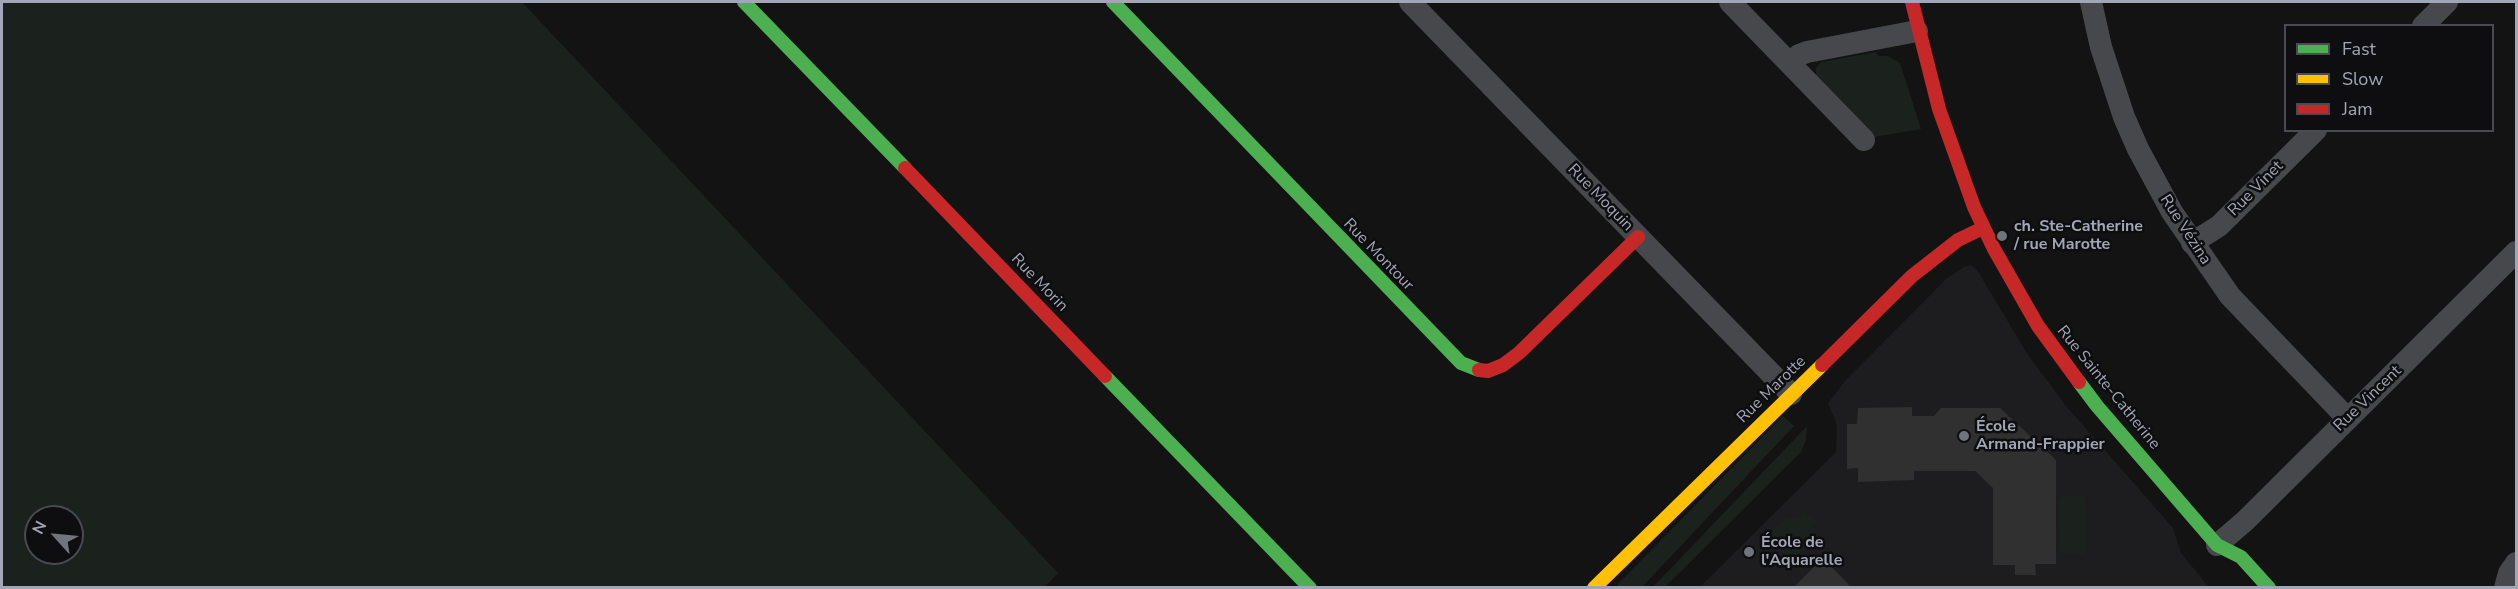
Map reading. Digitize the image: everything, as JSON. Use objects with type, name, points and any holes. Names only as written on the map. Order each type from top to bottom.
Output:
[{"type":"street","name":"Rue Morin","points":[[744,2],[1310,588]]},
{"type":"street","name":"Rue Montour","points":[[1113,2],[1450,352],[1461,363],[1474,370],[1488,370],[1503,365],[1519,353],[1638,237]]},
{"type":"street","name":"Rue Moquin","points":[[1410,2],[1791,394]]},
{"type":"street","points":[[1730,2],[1864,140]]},
{"type":"street","name":"Rue Sainte-Catherine","points":[[1912,2],[1917,31],[1944,126],[1983,228],[2038,326],[2073,376],[2220,554],[2241,557],[2269,588]]},
{"type":"street","name":"Rue Vézina","points":[[2091,2],[2101,47],[2124,117],[2153,178],[2192,243],[2244,312],[2348,419]]},
{"type":"street","points":[[2425,24],[2447,2]]},
{"type":"street","points":[[1789,63],[1799,55],[1808,52],[1917,31]]},
{"type":"street","name":"Rue Vinet","points":[[2192,243],[2219,226],[2314,132]]},
{"type":"street","name":"Rue Marotte","points":[[1594,588],[1923,267],[1958,240],[1983,228]]},
{"type":"street","name":"Rue Vincent","points":[[2220,554],[2237,528],[2517,252]]},
{"type":"street","points":[[2505,588],[2509,573],[2517,563]]},
{"type":"shaded area","points":[[2,2],[522,2],[1058,573],[1044,588],[2,587]]},
{"type":"shaded area","points":[[1876,52],[1878,56],[1888,56],[1900,63],[1921,129],[1874,137],[1816,77],[1816,68],[1821,62]]},
{"type":"shaded area","name":"École Armand-Frappier","points":[[1971,265],[1977,270],[2028,355],[2067,407],[2173,528],[2181,553],[2209,587],[1699,588],[1836,452],[1837,425],[1828,403],[1845,381],[1946,279]]},
{"type":"shaded area","points":[[1783,416],[1794,426],[1642,587],[1617,585]]},
{"type":"shaded area","points":[[1807,426],[1806,440],[1801,452],[1665,587],[1653,587]]},
{"type":"shaded area","points":[[2063,496],[2083,496],[2085,500],[2087,547],[2083,554],[2062,554],[2059,501]]},
{"type":"shaded area","points":[[1805,511],[1817,522],[1808,531],[1812,535],[1812,540],[1798,555],[1785,555],[1767,537],[1787,518],[1798,518]]},
{"type":"building","points":[[1912,407],[1912,416],[1934,416],[1941,408],[2000,408],[2056,460],[2056,564],[2035,564],[2036,575],[2015,575],[2015,565],[1993,565],[1993,488],[1975,471],[1914,471],[1914,480],[1858,482],[1858,468],[1847,469],[1847,424],[1857,424],[1858,408]]},
{"type":"building","name":"École de l'Aquarelle","points":[[1823,558],[1852,588],[1793,588]]},
{"type":"traffic: fast","points":[[744,2],[905,168]]},
{"type":"traffic: fast","points":[[1113,2],[1461,363],[1479,370]]},
{"type":"traffic: fast","points":[[1105,376],[1310,588]]},
{"type":"traffic: fast","points":[[2079,382],[2217,545],[2241,557],[2269,588]]},
{"type":"traffic: slow","points":[[1594,588],[1822,365]]},
{"type":"traffic: jam","points":[[1912,2],[1939,109],[1974,207],[1994,249],[2038,326],[2079,382]]},
{"type":"traffic: jam","points":[[905,168],[1105,376]]},
{"type":"traffic: jam","points":[[1822,365],[1912,276],[1958,240],[1983,228]]},
{"type":"traffic: jam","points":[[1479,370],[1488,371],[1503,365],[1519,353],[1638,237]]},
{"type":"place","name":"ch. Ste-Catherine / rue Marotte","points":[[2002,236]]},
{"type":"place","name":"École Armand-Frappier","points":[[1964,436]]},
{"type":"place","name":"École de l'Aquarelle","points":[[1749,552]]}]
